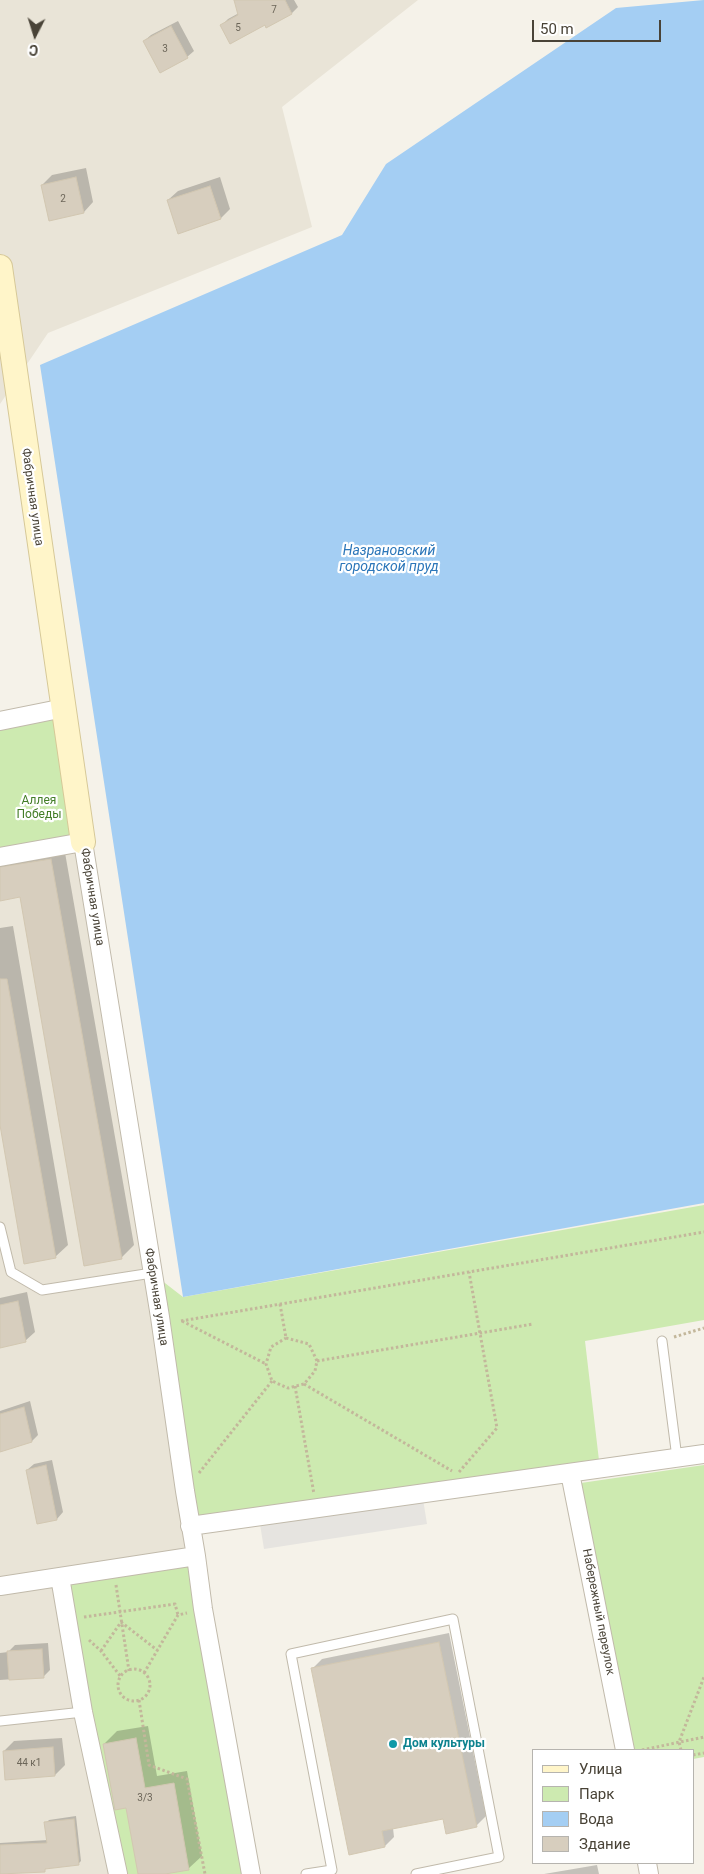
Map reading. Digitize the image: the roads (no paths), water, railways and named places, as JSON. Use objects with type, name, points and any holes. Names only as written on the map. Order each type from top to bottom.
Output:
[{"type":"street","name":"Фабричная улица","points":[[0,267],[84,842],[160,1317],[196,1556],[202,1609],[251,1874]]},
{"type":"street","points":[[0,721],[64,708]]},
{"type":"street","points":[[0,857],[84,842]]},
{"type":"street","points":[[190,1526],[704,1454]]},
{"type":"street","name":"Набережный переулок","points":[[570,1473],[625,1749]]},
{"type":"street","points":[[0,1586],[196,1556]]},
{"type":"street","points":[[60,1577],[83,1712],[118,1874]]},
{"type":"lane","points":[[0,1227],[11,1272],[42,1290],[152,1273]]},
{"type":"lane","points":[[662,1341],[677,1458]]},
{"type":"lane","points":[[306,1874],[333,1872],[291,1654],[453,1619],[499,1857],[416,1874]]},
{"type":"lane","points":[[0,1721],[83,1712]]},
{"type":"water","name":"Назрановский городской пруд","points":[[704,0],[704,1203],[183,1297],[40,365],[342,235],[386,164],[616,8]]},
{"type":"place","name":"Дом культуры","points":[[393,1744]]},
{"type":"park label","name":"Аллея Победы","points":[[39,808]]}]
